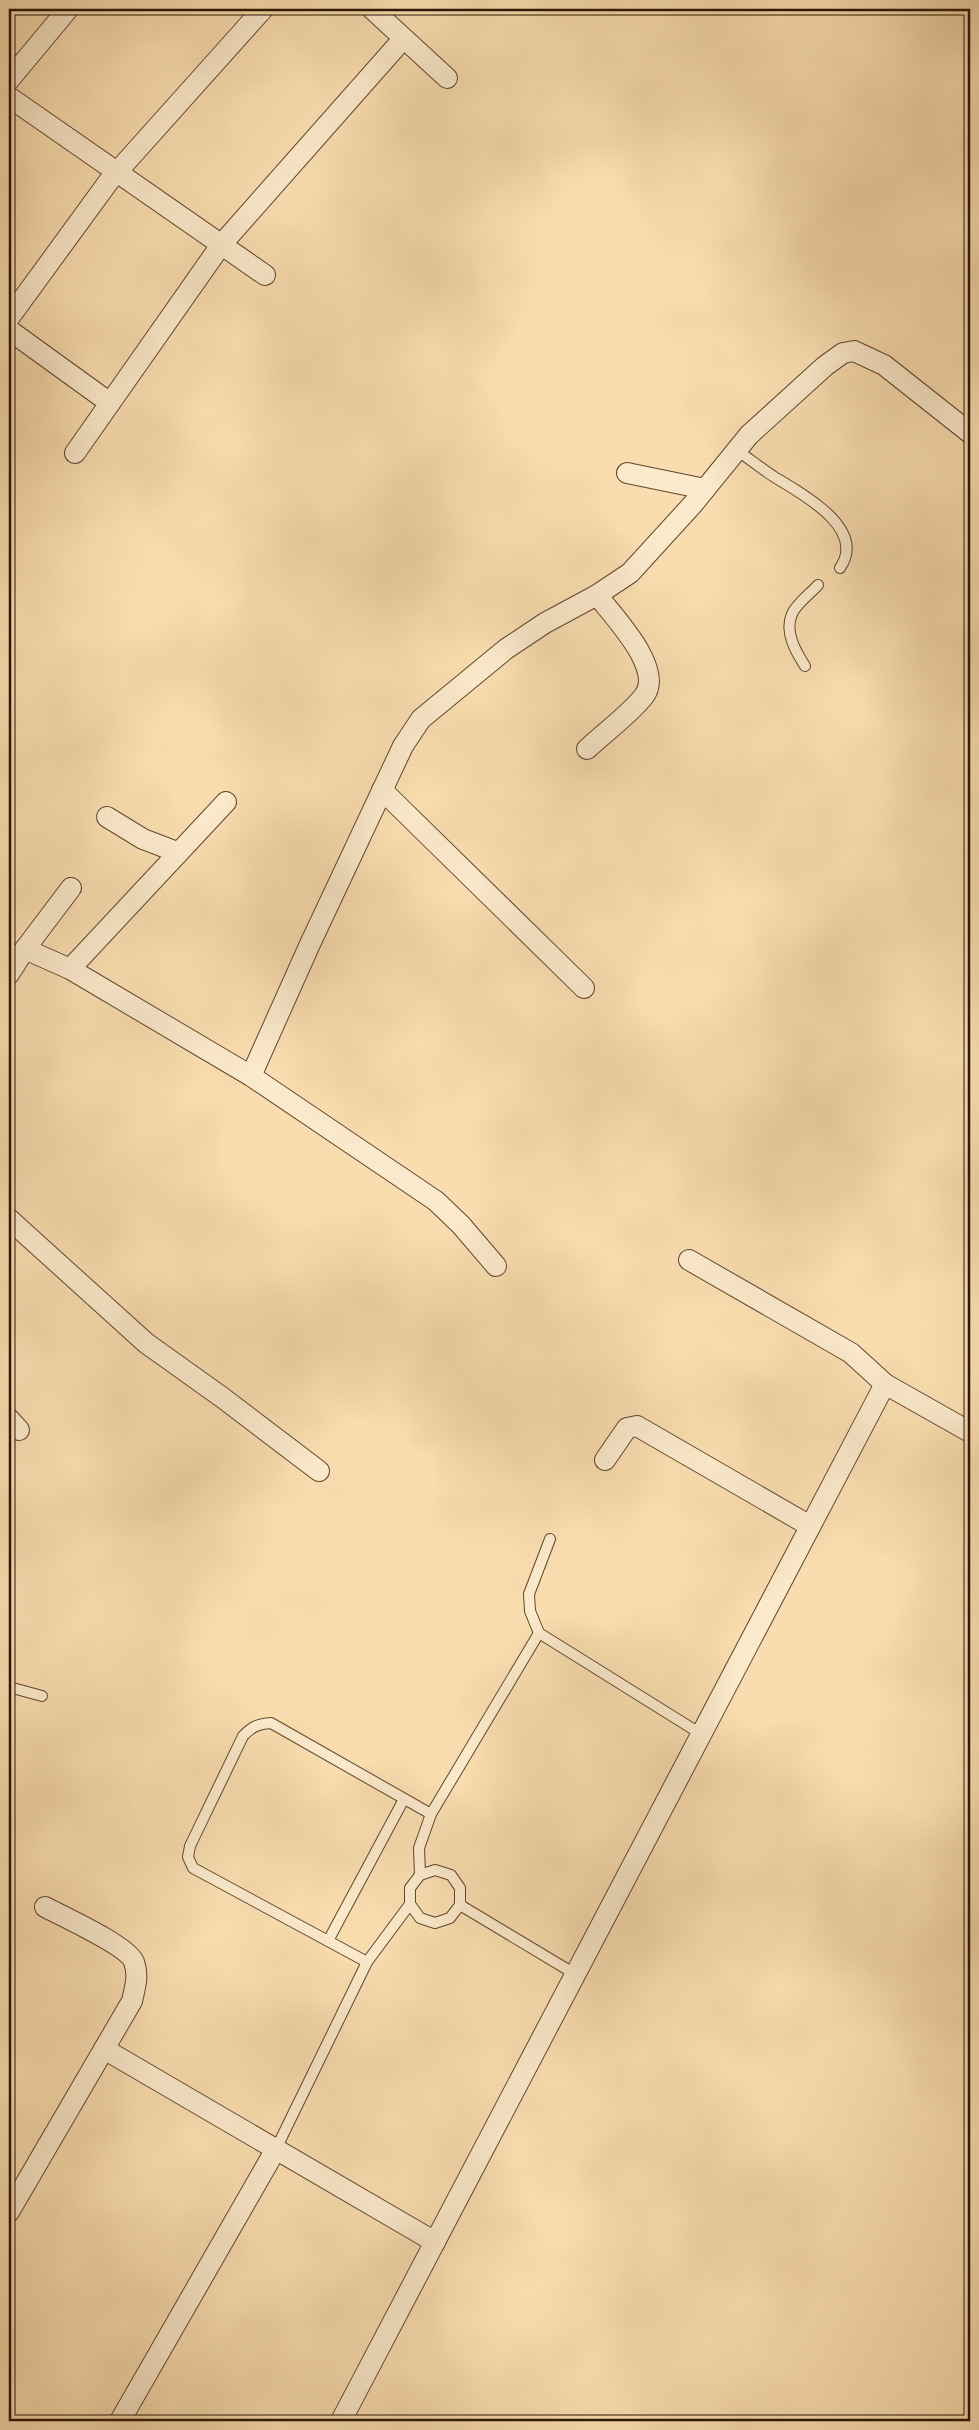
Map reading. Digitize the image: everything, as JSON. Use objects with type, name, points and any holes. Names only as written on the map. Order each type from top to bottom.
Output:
[{"type":"street","points":[[9,80],[68,9]]},
{"type":"street","points":[[9,318],[50,259],[116,173],[263,9]]},
{"type":"street","points":[[372,9],[447,78]]},
{"type":"street","points":[[75,453],[221,245],[403,39]]},
{"type":"street","points":[[9,97],[265,275]]},
{"type":"street","points":[[9,330],[110,403]]},
{"type":"street","points":[[251,1076],[382,790],[403,746],[421,719],[506,649],[552,619],[597,595],[630,573],[705,489],[721,467],[738,451],[749,435],[825,366],[843,353],[854,351],[884,365],[970,433]]},
{"type":"street","points":[[627,473],[705,489]]},
{"type":"street","points":[[588,749],[645,695],[649,677],[647,666],[636,644],[597,595]]},
{"type":"street","points":[[382,790],[584,988]]},
{"type":"street","points":[[70,970],[177,852],[226,802]]},
{"type":"street","points":[[107,817],[143,839],[177,852]]},
{"type":"street","points":[[9,974],[25,949],[71,888]]},
{"type":"street","points":[[25,949],[70,970],[251,1076],[436,1201],[461,1225],[496,1266]]},
{"type":"street","points":[[9,1219],[146,1343],[318,1471]]},
{"type":"street","points":[[690,1260],[850,1353],[885,1384],[970,1432]]},
{"type":"street","points":[[341,2421],[885,1384]]},
{"type":"street","points":[[605,1460],[627,1428],[637,1426],[810,1526]]},
{"type":"street","points":[[9,2212],[132,2001],[137,1976],[133,1960],[120,1947],[45,1907]]},
{"type":"street","points":[[104,2049],[435,2242]]},
{"type":"street","points":[[120,2421],[276,2149]]},
{"type":"lane","points":[[738,451],[776,478],[797,489],[828,514],[842,532],[848,548],[846,559],[840,568]]},
{"type":"lane","points":[[805,666],[796,650],[789,628],[792,614],[818,585]]},
{"type":"lane","points":[[550,1539],[529,1594],[530,1611],[539,1633],[701,1734]]},
{"type":"lane","points":[[420,1875],[419,1848],[431,1814],[539,1633]]},
{"type":"lane","points":[[9,1687],[42,1696]]},
{"type":"lane","points":[[367,1962],[193,1868],[188,1858],[190,1846],[243,1736],[252,1727],[271,1723],[431,1814]]},
{"type":"lane","points":[[328,1941],[404,1799]]},
{"type":"lane","points":[[435,1870],[451,1875],[460,1888],[460,1905],[450,1918],[435,1923],[420,1918],[410,1904],[410,1888],[420,1875],[435,1870]]},
{"type":"lane","points":[[276,2149],[367,1962],[410,1904]]},
{"type":"lane","points":[[460,1905],[576,1974]]}]
